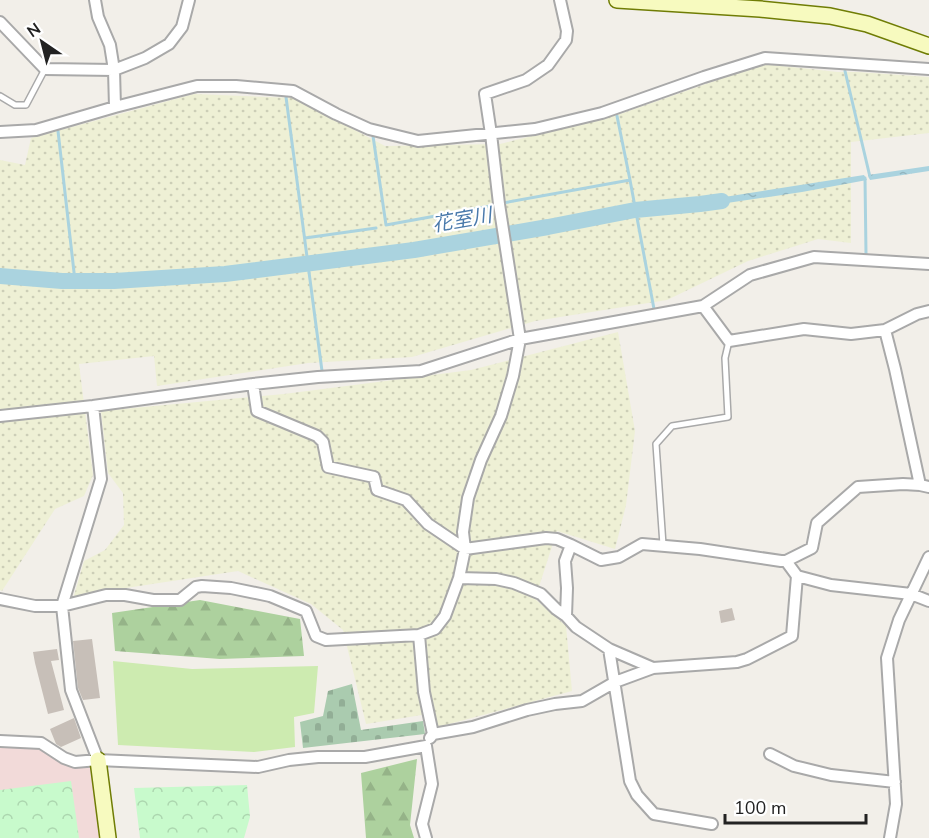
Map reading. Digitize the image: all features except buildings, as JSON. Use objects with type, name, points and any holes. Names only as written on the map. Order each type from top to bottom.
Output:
[{"type":"main road","points":[[617,0],[830,16],[867,24],[929,46]]},
{"type":"main road","points":[[98,760],[108,838]]},
{"type":"street","points":[[95,0],[98,16],[110,45],[114,70],[115,107]]},
{"type":"street","points":[[0,22],[45,69],[114,70],[146,58],[169,44],[182,27],[188,0]]},
{"type":"street","points":[[0,599],[35,606],[62,606],[106,595],[125,595],[153,600],[180,600],[196,587],[231,588],[270,596],[306,611],[316,636],[326,640],[419,635],[435,629],[445,615],[459,578],[465,549],[463,532],[468,498],[481,460],[501,416],[513,376],[520,339],[485,94],[526,80],[548,65],[566,40],[567,31],[560,0]]},
{"type":"street","points":[[0,132],[36,130],[197,86],[236,86],[293,91],[369,129],[418,141],[535,129],[602,113],[765,58],[929,69]]},
{"type":"street","points":[[0,416],[252,384],[318,377],[421,371],[520,339],[703,306],[750,275],[814,256],[929,264]]},
{"type":"street","points":[[703,306],[729,341],[804,329],[851,334],[885,330],[917,314],[929,311]]},
{"type":"street","points":[[252,384],[257,411],[317,436],[323,442],[328,467],[374,477],[377,490],[406,500],[428,524],[465,549],[546,538],[557,539],[601,560],[619,557],[642,544],[786,561],[812,548],[817,524],[858,487],[903,484],[924,486],[885,330]]},
{"type":"street","points":[[93,406],[101,479],[62,606],[71,690],[98,760]]},
{"type":"street","points":[[566,616],[565,561],[571,545]]},
{"type":"street","points":[[890,838],[896,804],[887,658],[898,620],[929,557]]},
{"type":"street","points":[[786,561],[797,576],[831,585],[911,594],[929,601]]},
{"type":"street","points":[[433,734],[473,727],[527,710],[582,701],[615,682],[653,668],[736,662],[747,659],[792,636],[797,576]]},
{"type":"street","points":[[459,578],[496,579],[514,583],[541,594],[576,627],[609,649],[653,668]]},
{"type":"street","points":[[419,635],[424,692],[433,734],[426,746],[432,784],[422,824],[426,838]]},
{"type":"street","points":[[609,649],[630,781],[637,795],[654,813],[712,824]]},
{"type":"street","points":[[0,741],[41,743],[64,758],[75,762],[98,760],[258,767],[289,760],[318,757],[365,757],[426,746]]},
{"type":"street","points":[[770,754],[794,766],[831,775],[895,782]]},
{"type":"lane","points":[[0,96],[15,105],[26,105],[45,69]]},
{"type":"lane","points":[[663,545],[657,444],[672,426],[728,417],[725,358],[729,341]]},
{"type":"shaded area","points":[[0,745],[39,747],[91,768],[100,838],[0,838]]},
{"type":"green space","points":[[763,64],[838,72],[929,77],[929,133],[851,142],[851,243],[818,239],[748,261],[667,300],[535,321],[412,357],[308,363],[157,386],[154,356],[79,364],[93,475],[84,496],[55,509],[2,591],[0,590],[0,160],[25,165],[31,138],[194,94],[294,98],[385,146],[500,144],[623,113]]},
{"type":"green space","points":[[618,332],[635,431],[626,505],[615,549],[557,531],[535,599],[566,626],[572,691],[438,727],[434,713],[366,724],[343,630],[311,604],[238,571],[126,588],[73,599],[84,561],[105,550],[124,525],[123,493],[108,473],[101,411],[284,394],[471,370]]},
{"type":"green space","points":[[200,600],[300,619],[304,656],[220,659],[115,651],[112,613]]},
{"type":"green space","points":[[113,661],[192,669],[318,666],[314,713],[294,717],[295,747],[254,752],[118,745]]},
{"type":"green space","points":[[352,684],[361,730],[423,721],[425,734],[303,748],[300,722],[323,716],[328,691]]},
{"type":"green space","points":[[417,759],[410,825],[414,838],[366,838],[361,773]]},
{"type":"green space","points":[[71,781],[79,838],[0,838],[0,790]]},
{"type":"green space","points":[[247,785],[250,817],[244,838],[140,838],[134,788]]},
{"type":"water","points":[[929,166],[929,171],[870,180],[868,175]]},
{"type":"water","points":[[864,175],[867,180],[700,207],[699,201]]},
{"type":"waterway","points":[[845,71],[870,177]]},
{"type":"waterway","points":[[286,97],[322,371]]},
{"type":"waterway","points":[[617,116],[630,180]]},
{"type":"waterway","points":[[58,131],[75,281]]},
{"type":"waterway","points":[[373,136],[386,225],[496,205]]},
{"type":"waterway","points":[[865,178],[866,254]]},
{"type":"waterway","points":[[503,203],[630,180],[654,309]]},
{"type":"waterway","name":"花室川","points":[[0,276],[62,281],[114,281],[225,274],[414,250],[635,210],[722,201]]},
{"type":"waterway","points":[[305,238],[376,228]]}]
